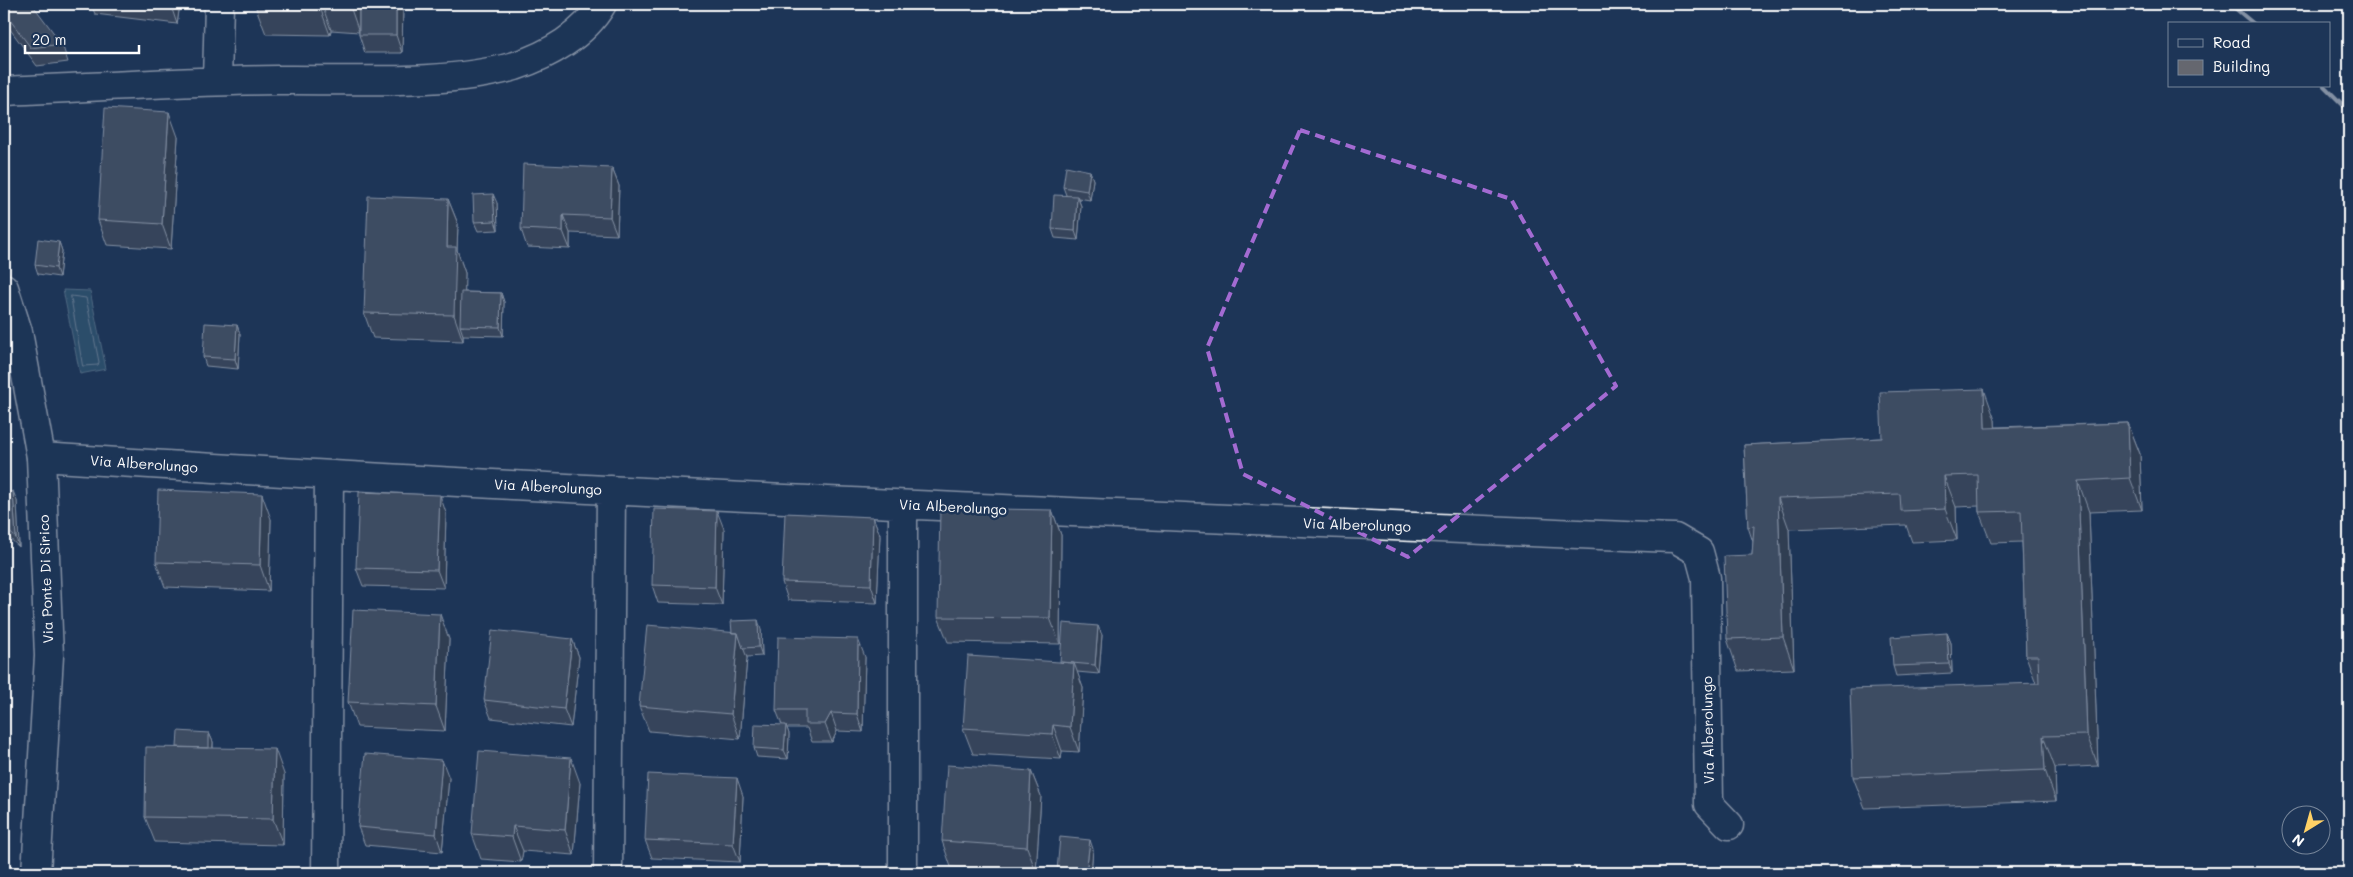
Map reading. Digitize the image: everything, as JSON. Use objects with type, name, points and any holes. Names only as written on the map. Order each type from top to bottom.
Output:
[{"type":"street","points":[[218,81],[219,4]]},
{"type":"street","points":[[4,91],[218,81],[421,79],[473,74],[506,67],[553,50],[578,33],[596,14],[602,4]]},
{"type":"street","name":"Via Ponte Di Sirico","points":[[4,288],[18,332],[41,457],[49,656],[36,873]]},
{"type":"street","name":"Via Alberolungo","points":[[41,457],[328,476],[903,505],[1676,538],[1699,552],[1706,578],[1709,804],[1729,825]]},
{"type":"street","points":[[326,873],[328,476]]},
{"type":"street","points":[[608,873],[611,490]]},
{"type":"street","points":[[903,505],[903,873]]},
{"type":"highlighted area","points":[[1300,130],[1511,199],[1616,386],[1408,557],[1243,474],[1207,348]]},
{"type":"water","points":[[63,290],[90,291],[106,369],[80,374]]},
{"type":"building","points":[[4,4],[32,4],[62,44],[31,48],[4,12]]},
{"type":"building","points":[[154,4],[171,4],[171,6]]},
{"type":"building","points":[[256,4],[350,4],[350,6],[322,5],[321,10],[256,8]]},
{"type":"building","points":[[359,4],[396,4],[396,35],[359,35]]},
{"type":"building","points":[[105,108],[169,112],[162,224],[98,220]]},
{"type":"building","points":[[523,164],[612,168],[610,217],[563,215],[563,231],[521,229]]},
{"type":"building","points":[[1066,166],[1090,171],[1087,191],[1063,187]]},
{"type":"building","points":[[493,194],[495,221],[474,222],[473,195]]},
{"type":"building","points":[[1054,195],[1077,196],[1075,231],[1052,229]]},
{"type":"building","points":[[368,196],[448,199],[447,247],[456,247],[454,315],[364,313]]},
{"type":"building","points":[[38,239],[59,242],[56,268],[35,265]]},
{"type":"building","points":[[461,292],[501,293],[500,327],[460,326]]},
{"type":"building","points":[[205,323],[237,325],[235,359],[203,357]]},
{"type":"building","points":[[1984,389],[1985,428],[2128,423],[2130,478],[2078,481],[2087,735],[2043,736],[2045,770],[1853,777],[1850,689],[2039,683],[2038,656],[2026,656],[2021,511],[1979,512],[1978,475],[1944,476],[1945,509],[1901,511],[1900,494],[1778,498],[1783,637],[1727,639],[1724,556],[1752,555],[1754,526],[1748,527],[1744,445],[1882,438],[1880,392]]},
{"type":"building","points":[[158,490],[262,494],[260,565],[156,562]]},
{"type":"building","points":[[13,491],[16,538],[4,527],[4,494]]},
{"type":"building","points":[[359,492],[440,495],[437,570],[356,568]]},
{"type":"building","points":[[940,508],[1052,510],[1050,618],[938,617]]},
{"type":"building","points":[[654,509],[717,511],[715,587],[652,585]]},
{"type":"building","points":[[785,513],[873,517],[871,585],[782,582]]},
{"type":"building","points":[[353,610],[440,614],[436,706],[348,702]]},
{"type":"building","points":[[758,620],[759,647],[743,648],[738,633],[732,633],[731,621]]},
{"type":"building","points":[[1063,623],[1098,626],[1095,665],[1060,662]]},
{"type":"building","points":[[647,625],[738,633],[731,714],[639,706]]},
{"type":"building","points":[[492,630],[572,639],[564,709],[484,700]]},
{"type":"building","points":[[1947,633],[1949,664],[1893,666],[1891,637]]},
{"type":"building","points":[[778,637],[858,639],[857,714],[831,713],[825,724],[805,724],[805,710],[776,710]]},
{"type":"building","points":[[968,656],[1074,663],[1070,727],[1053,725],[1052,734],[963,728]]},
{"type":"building","points":[[755,724],[786,725],[784,750],[754,748]]},
{"type":"building","points":[[178,731],[209,733],[209,748],[177,747]]},
{"type":"building","points":[[146,747],[275,749],[273,819],[145,817]]},
{"type":"building","points":[[479,751],[571,758],[565,830],[513,826],[512,837],[472,834]]},
{"type":"building","points":[[365,754],[442,760],[436,834],[358,827]]},
{"type":"building","points":[[947,765],[1031,771],[1027,847],[942,841]]},
{"type":"building","points":[[648,774],[737,778],[733,844],[645,840]]},
{"type":"building","points":[[1060,837],[1090,840],[1086,873],[1057,871]]},
{"type":"building","points":[[755,872],[755,873],[708,873]]},
{"type":"railway","points":[[2230,4],[2252,22]]},
{"type":"railway","points":[[2326,88],[2349,111]]}]
